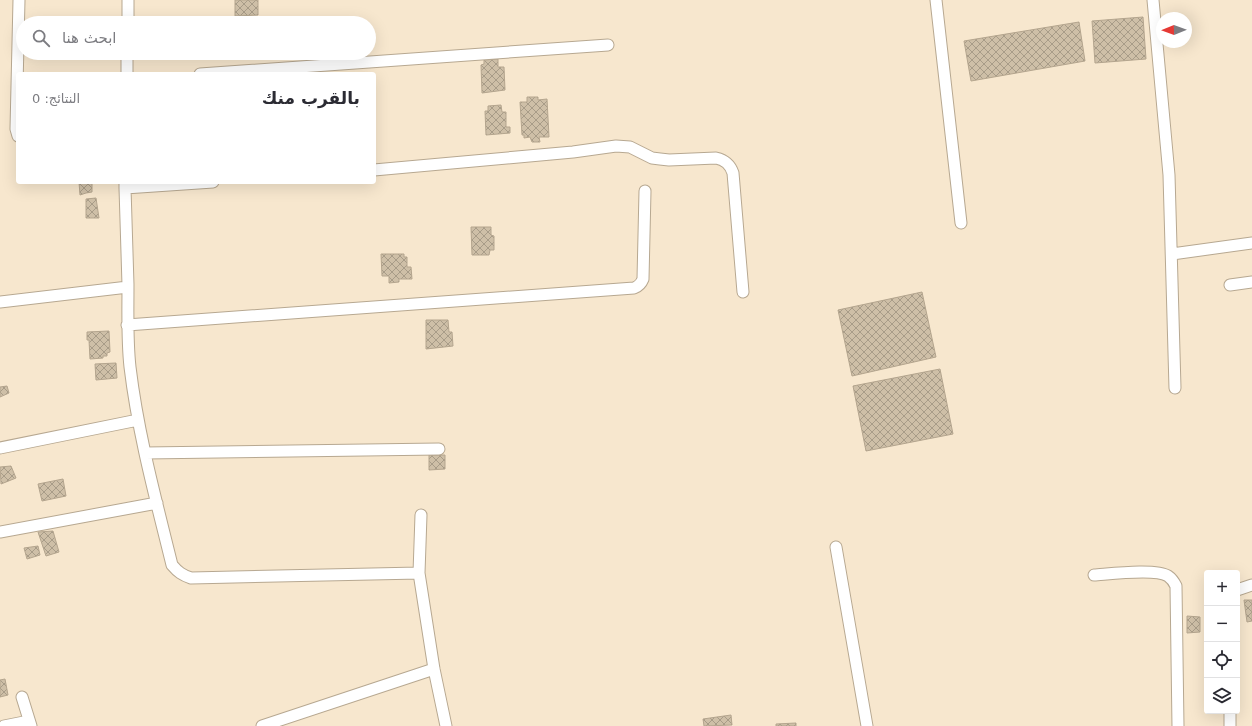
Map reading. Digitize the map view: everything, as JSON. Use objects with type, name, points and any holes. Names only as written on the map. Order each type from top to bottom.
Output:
[{"type":"street","points":[[19,0],[19,16]]},
{"type":"street","points":[[128,0],[128,16]]},
{"type":"street","points":[[936,0],[961,222]]},
{"type":"street","points":[[1153,0],[1169,175],[1174,388]]},
{"type":"street","points":[[228,72],[608,45]]},
{"type":"street","points":[[17,72],[18,60]]},
{"type":"street","points":[[126,72],[127,60]]},
{"type":"street","points":[[376,170],[573,152],[616,146],[630,147],[652,158],[660,160],[716,158],[723,160],[731,167],[733,173],[743,292]]},
{"type":"street","points":[[154,184],[125,185],[128,287],[127,325],[135,404],[145,453],[172,565],[183,576],[191,578],[420,573]]},
{"type":"street","points":[[127,325],[638,287],[643,279],[645,191]]},
{"type":"street","points":[[1172,254],[1252,243]]},
{"type":"street","points":[[1230,285],[1252,282]]},
{"type":"street","points":[[0,302],[128,287]]},
{"type":"street","points":[[0,448],[138,420]]},
{"type":"street","points":[[145,453],[439,449]]},
{"type":"street","points":[[0,532],[157,503]]},
{"type":"street","points":[[421,515],[420,573],[434,669],[446,726]]},
{"type":"street","points":[[836,547],[867,726]]},
{"type":"street","points":[[1094,575],[1153,572],[1169,576],[1176,586],[1178,726]]},
{"type":"street","points":[[1240,589],[1252,585]]},
{"type":"street","points":[[262,726],[434,669]]},
{"type":"street","points":[[4,726],[30,723],[22,697]]},
{"type":"street","points":[[1230,714],[1230,726]]},
{"type":"building","points":[[235,0],[258,0],[258,15],[235,16]]},
{"type":"building","points":[[1143,17],[1146,59],[1095,63],[1092,21]]},
{"type":"building","points":[[1079,22],[1085,61],[971,81],[964,41]]},
{"type":"building","points":[[498,59],[498,67],[504,67],[505,90],[482,93],[481,65],[484,64],[484,60]]},
{"type":"building","points":[[527,97],[538,97],[538,100],[547,99],[549,137],[539,137],[540,142],[532,142],[530,137],[524,138],[524,135],[522,135],[520,102],[527,102]]},
{"type":"building","points":[[501,105],[502,112],[506,112],[506,127],[510,127],[510,133],[486,135],[485,111],[488,111],[488,106]]},
{"type":"building","points":[[79,184],[92,184],[92,192],[80,195]]},
{"type":"building","points":[[96,198],[99,218],[86,218],[86,199]]},
{"type":"building","points":[[471,227],[491,227],[491,235],[494,236],[494,250],[490,250],[489,255],[472,255]]},
{"type":"building","points":[[381,254],[404,254],[404,257],[407,257],[407,267],[411,267],[412,279],[399,279],[399,282],[389,283],[389,276],[382,276]]},
{"type":"building","points":[[922,292],[936,357],[852,376],[838,310]]},
{"type":"building","points":[[426,320],[448,320],[449,332],[452,332],[453,346],[426,349]]},
{"type":"building","points":[[109,331],[110,352],[107,353],[107,356],[103,356],[103,358],[90,359],[87,332]]},
{"type":"building","points":[[116,363],[117,378],[96,380],[95,364]]},
{"type":"building","points":[[940,369],[953,434],[866,451],[853,386]]},
{"type":"building","points":[[7,386],[9,393],[0,397],[0,387]]},
{"type":"building","points":[[429,455],[445,455],[445,469],[429,470]]},
{"type":"building","points":[[11,466],[16,478],[1,484],[0,467]]},
{"type":"building","points":[[63,479],[66,496],[42,501],[38,484]]},
{"type":"building","points":[[53,531],[59,552],[46,556],[38,532]]},
{"type":"building","points":[[38,546],[40,555],[27,559],[24,548]]},
{"type":"building","points":[[1244,600],[1252,600],[1252,621],[1247,622]]},
{"type":"building","points":[[1187,616],[1200,617],[1200,632],[1187,633]]},
{"type":"building","points":[[5,679],[8,695],[0,697],[0,680]]},
{"type":"building","points":[[731,715],[732,725],[704,726],[703,719]]},
{"type":"building","points":[[796,723],[796,726],[776,726],[776,724]]}]
